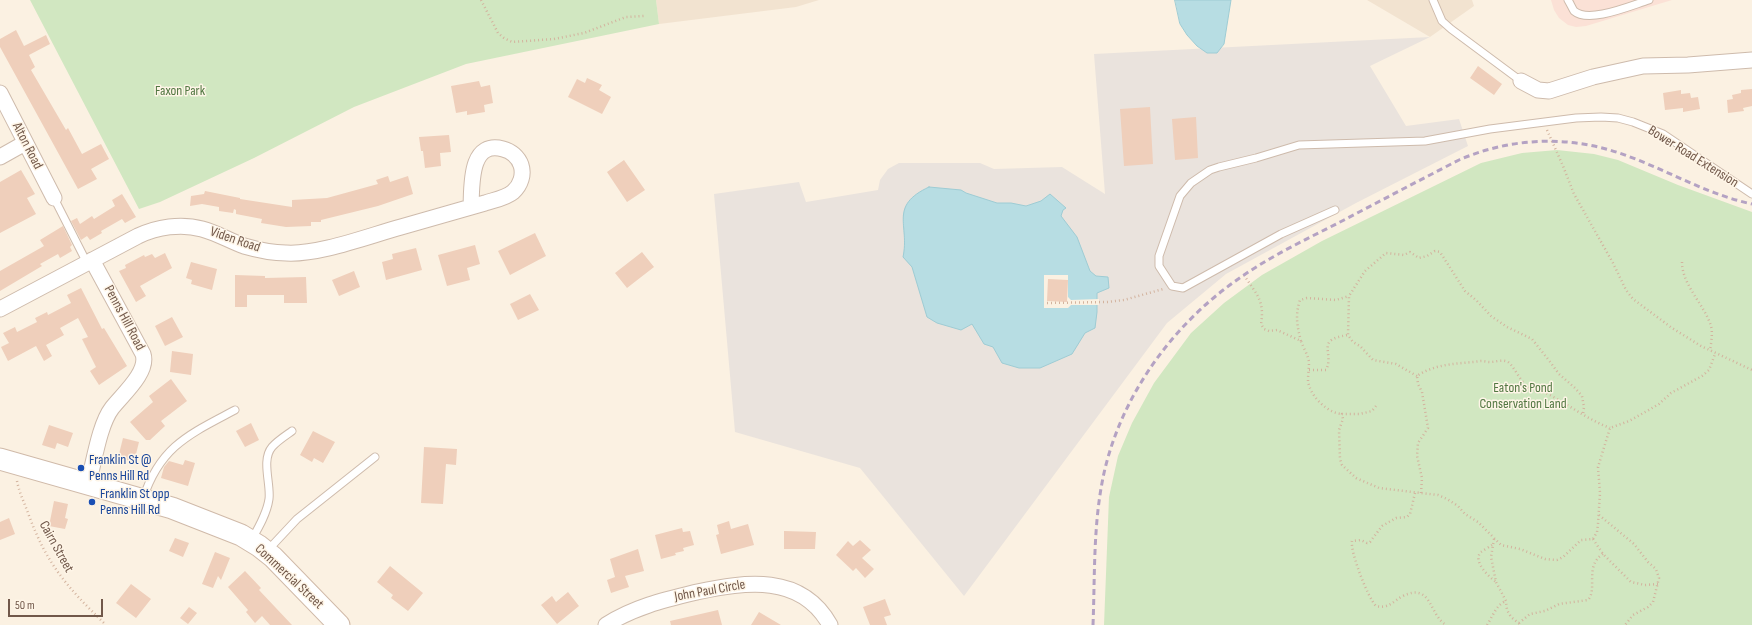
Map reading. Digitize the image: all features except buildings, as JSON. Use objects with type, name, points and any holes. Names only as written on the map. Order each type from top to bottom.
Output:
[{"type":"main road","name":"Commercial Street","points":[[0,459],[145,499],[195,516],[258,546],[339,625]]},
{"type":"street","points":[[1521,81],[1538,90],[1549,91],[1600,75],[1643,66],[1688,65],[1752,60]]},
{"type":"street","name":"Alton Road","points":[[0,93],[54,198]]},
{"type":"street","points":[[0,157],[25,142]]},
{"type":"street","name":"Viden Road","points":[[0,309],[145,233],[160,228],[177,226],[195,227],[253,248],[279,253],[298,253],[324,249],[470,207],[506,196],[514,191],[522,178],[522,168],[516,157],[508,151],[500,148],[492,149],[480,156],[474,165],[470,207]]},
{"type":"street","name":"Penns Hill Road","points":[[88,484],[107,417],[141,372],[145,361],[143,354],[90,262]]},
{"type":"street","name":"John Paul Circle","points":[[606,625],[630,611],[659,601],[748,583],[776,586],[799,594],[818,608],[830,625]]},
{"type":"lane","points":[[1433,0],[1442,21],[1521,81]]},
{"type":"lane","points":[[1568,0],[1574,11],[1584,16],[1602,15],[1649,0]]},
{"type":"lane","name":"Bower Road Extension","points":[[1172,286],[1159,266],[1159,256],[1180,196],[1191,183],[1210,170],[1299,146],[1425,141],[1490,129],[1576,118],[1618,118],[1633,122],[1662,134],[1752,194]]},
{"type":"lane","points":[[54,198],[90,262]]},
{"type":"lane","points":[[1172,286],[1183,288],[1282,234],[1335,210]]},
{"type":"lane","points":[[145,499],[148,485],[161,462],[177,443],[234,410]]},
{"type":"lane","points":[[258,546],[261,522],[270,491],[267,469],[269,452],[272,447],[292,431]]},
{"type":"lane","points":[[258,546],[297,519],[375,457]]},
{"type":"path","points":[[481,0],[498,33],[512,42],[554,39],[584,33],[626,17],[644,16]]},
{"type":"path","points":[[1544,123],[1574,194],[1613,262],[1626,290],[1633,299],[1647,311],[1672,328],[1715,354],[1752,370]]},
{"type":"path","points":[[1417,376],[1396,364],[1373,360],[1360,346],[1353,342],[1348,335],[1349,296],[1365,271],[1386,253],[1404,255],[1410,252],[1419,258],[1427,256],[1435,251],[1440,252],[1465,291],[1491,316],[1507,327],[1532,340],[1558,374],[1575,388],[1582,396],[1584,407],[1583,415]]},
{"type":"path","points":[[1682,262],[1682,268],[1689,285],[1698,298],[1711,326],[1712,336],[1710,351]]},
{"type":"path","points":[[1244,275],[1260,297],[1262,309],[1261,324],[1264,329],[1269,331],[1277,330],[1301,341]]},
{"type":"path","points":[[1047,303],[1107,302],[1124,300],[1172,286]]},
{"type":"path","points":[[1349,296],[1336,300],[1307,298],[1300,300],[1296,318],[1301,341],[1309,361],[1308,382],[1313,393],[1325,407],[1337,414],[1360,414],[1372,411],[1376,406]]},
{"type":"path","points":[[1308,370],[1326,370],[1328,366],[1327,344],[1338,336],[1348,335]]},
{"type":"path","points":[[1417,376],[1431,368],[1458,362],[1476,363],[1482,361],[1489,362],[1502,360],[1508,362],[1513,367],[1518,378],[1529,389],[1542,391],[1583,415],[1610,428],[1629,421],[1659,404],[1670,393],[1690,381],[1702,376],[1709,370],[1715,354]]},
{"type":"path","points":[[1417,376],[1418,384],[1422,392],[1428,428],[1418,443],[1417,456],[1422,478],[1421,492]]},
{"type":"path","points":[[1342,414],[1343,419],[1339,430],[1340,459],[1342,465],[1356,478],[1379,488],[1438,495],[1458,506],[1465,514],[1478,522],[1501,545],[1520,549],[1545,559],[1557,560],[1563,557],[1581,540],[1593,539]]},
{"type":"path","points":[[1593,539],[1597,532],[1599,515],[1600,493],[1598,467],[1610,428]]},
{"type":"path","name":"Cairn Street","points":[[20,464],[17,475],[19,488],[44,551],[67,586],[106,625]]},
{"type":"path","points":[[1415,493],[1410,514],[1407,517],[1396,518],[1382,526],[1370,542],[1367,543],[1361,540],[1352,541],[1353,553],[1369,598],[1376,606],[1386,607],[1406,595],[1419,594],[1428,599],[1438,617],[1446,625]]},
{"type":"path","points":[[1599,515],[1634,544],[1656,569],[1659,578],[1654,593],[1654,599],[1648,607],[1633,616],[1625,625]]},
{"type":"path","points":[[1494,539],[1492,545],[1492,557],[1496,582],[1506,601],[1507,610],[1511,617],[1520,624],[1530,614],[1545,611],[1558,604],[1588,600],[1591,597],[1593,590],[1591,574],[1598,557],[1603,554]]},
{"type":"path","points":[[1593,539],[1603,554],[1631,582],[1645,585],[1658,584]]},
{"type":"path","points":[[1492,545],[1480,553],[1478,557],[1484,572],[1496,582]]},
{"type":"path","points":[[1488,625],[1497,607],[1506,601]]},
{"type":"shaded area","points":[[656,0],[819,0],[796,7],[659,24]]},
{"type":"shaded area","points":[[1367,0],[1472,0],[1474,6],[1430,37]]},
{"type":"shaded area","points":[[1551,0],[1672,0],[1586,26],[1576,27],[1568,25],[1559,18],[1554,10]]},
{"type":"shaded area","points":[[1430,37],[1370,66],[1406,126],[1459,119],[1468,146],[1356,203],[1226,274],[1167,323],[964,596],[860,468],[735,432],[714,194],[799,182],[806,202],[878,190],[880,180],[888,169],[899,163],[980,163],[994,169],[1062,167],[1105,194],[1094,54]]},
{"type":"green space","name":"Faxon Park","points":[[30,0],[656,0],[659,24],[466,64],[354,107],[254,158],[160,202],[139,209]]},
{"type":"green space","name":"Eaton's Pond Conservation Land","points":[[1557,150],[1594,154],[1618,160],[1678,185],[1752,212],[1752,625],[1104,625],[1109,497],[1118,456],[1132,423],[1154,383],[1191,333],[1224,303],[1262,275],[1322,241],[1481,163],[1522,153]]},
{"type":"water","points":[[1175,0],[1231,0],[1224,44],[1217,53],[1207,53],[1197,46],[1187,35],[1180,24]]},
{"type":"water","points":[[929,187],[961,190],[997,203],[1011,203],[1026,206],[1041,201],[1050,194],[1066,208],[1063,210],[1061,216],[1077,237],[1090,271],[1096,276],[1108,277],[1109,288],[1097,293],[1095,328],[1085,333],[1072,354],[1040,368],[1019,368],[1002,363],[993,347],[984,344],[972,324],[961,330],[937,323],[927,317],[912,267],[903,257],[903,217],[909,201],[916,194]]},
{"type":"pier","points":[[1044,275],[1068,275],[1068,297],[1071,300],[1099,299],[1099,305],[1071,305],[1068,308],[1044,308]]},
{"type":"railway","points":[[1093,625],[1095,549],[1100,492],[1112,445],[1123,417],[1136,391],[1170,342],[1211,300],[1260,264],[1459,160],[1498,147],[1518,143],[1559,142],[1579,143],[1599,147],[1636,159],[1718,194],[1752,204]]},
{"type":"place","name":"Franklin St @ Penns Hill Rd","points":[[81,468]]},
{"type":"place","name":"Franklin St opp Penns Hill Rd","points":[[92,502]]}]
